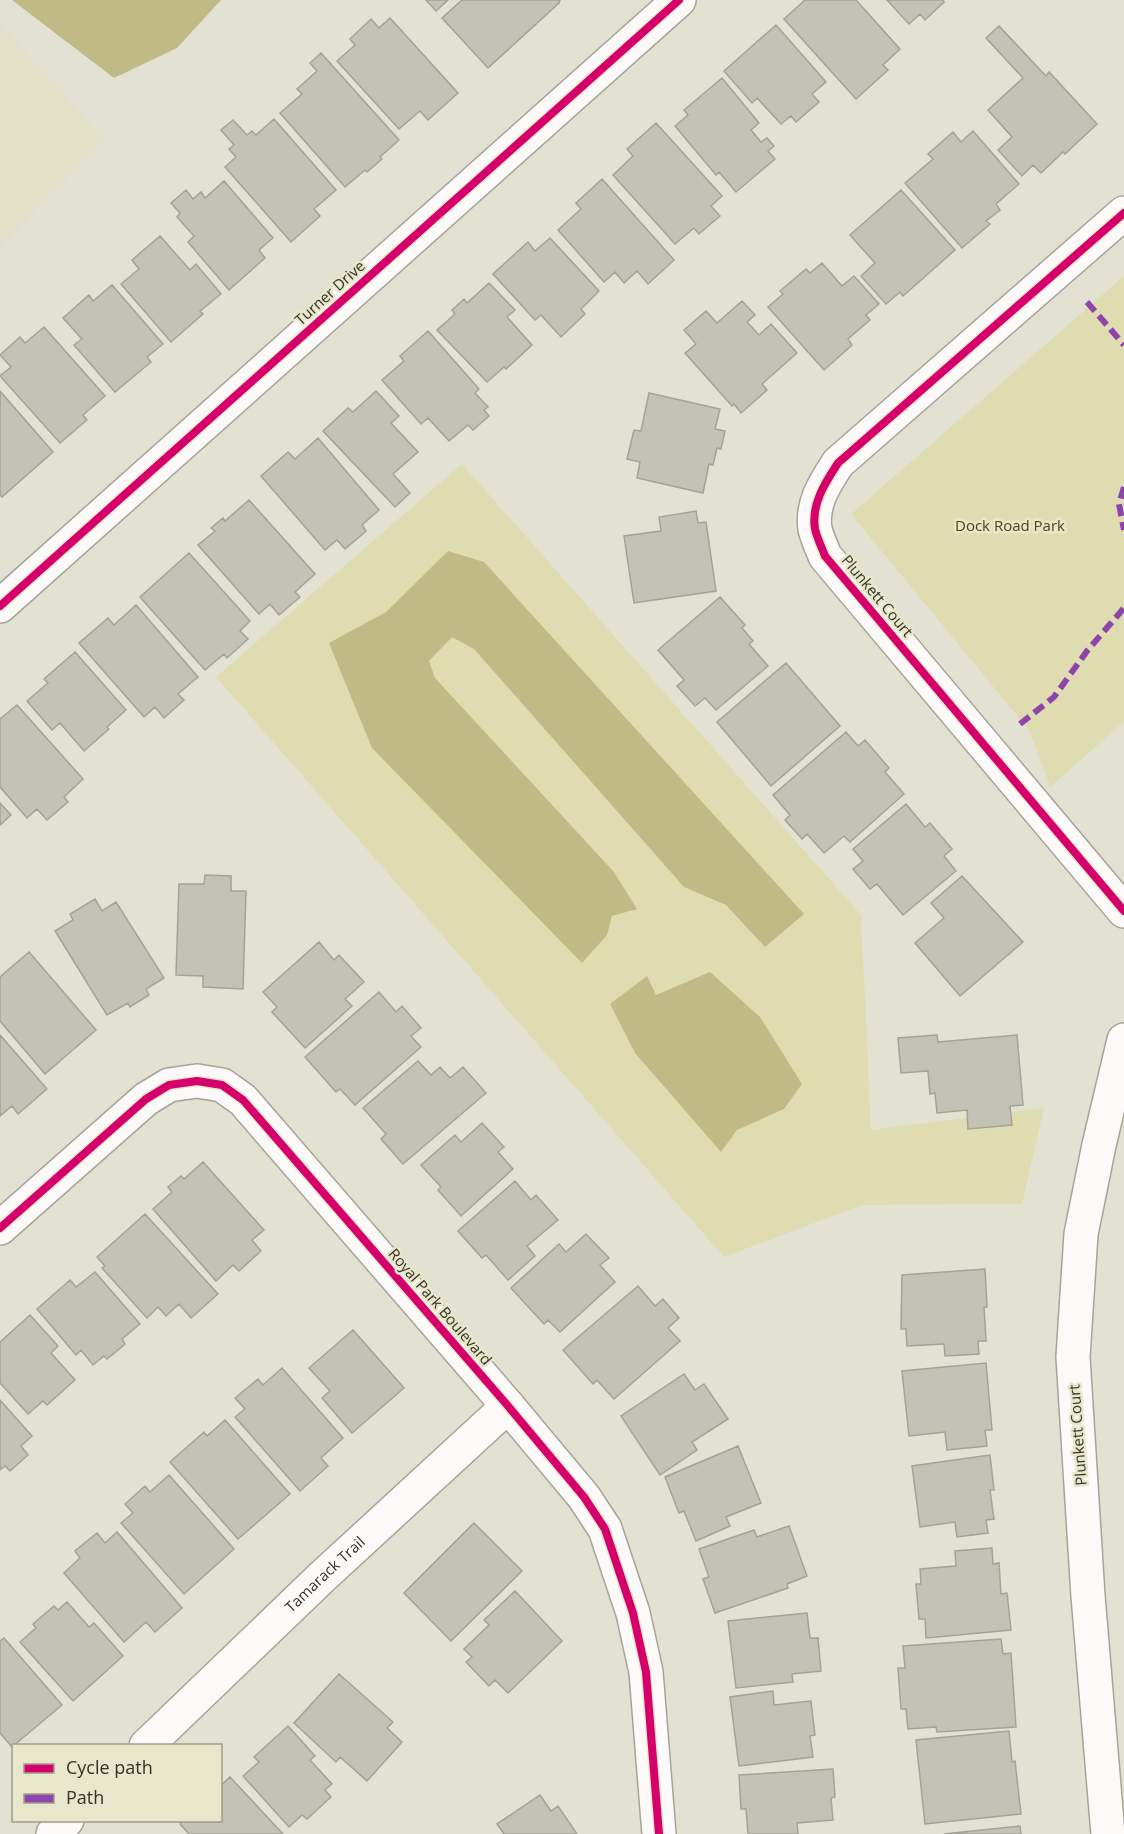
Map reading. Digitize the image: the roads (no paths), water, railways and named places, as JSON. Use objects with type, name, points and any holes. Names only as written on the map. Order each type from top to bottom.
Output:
[{"type":"street","name":"Turner Drive","points":[[0,606],[679,0]]},
{"type":"street","name":"Plunkett Court","points":[[1124,213],[838,464],[822,488],[815,512],[815,530],[825,556],[1124,911]]},
{"type":"street","name":"Plunkett Court","points":[[1108,1834],[1088,1596],[1073,1357],[1081,1233],[1124,1040]]},
{"type":"street","name":"Royal Park Boulevard","points":[[0,1228],[146,1099],[169,1085],[197,1081],[222,1085],[243,1100],[508,1406],[584,1497],[605,1529],[633,1613],[646,1671],[659,1834]]},
{"type":"street","name":"Tamarack Trail","points":[[148,1744],[322,1577],[508,1406]]},
{"type":"street","points":[[53,1834],[66,1822]]},
{"type":"park label","name":"Dock Road Park","points":[[1010,526]]}]
